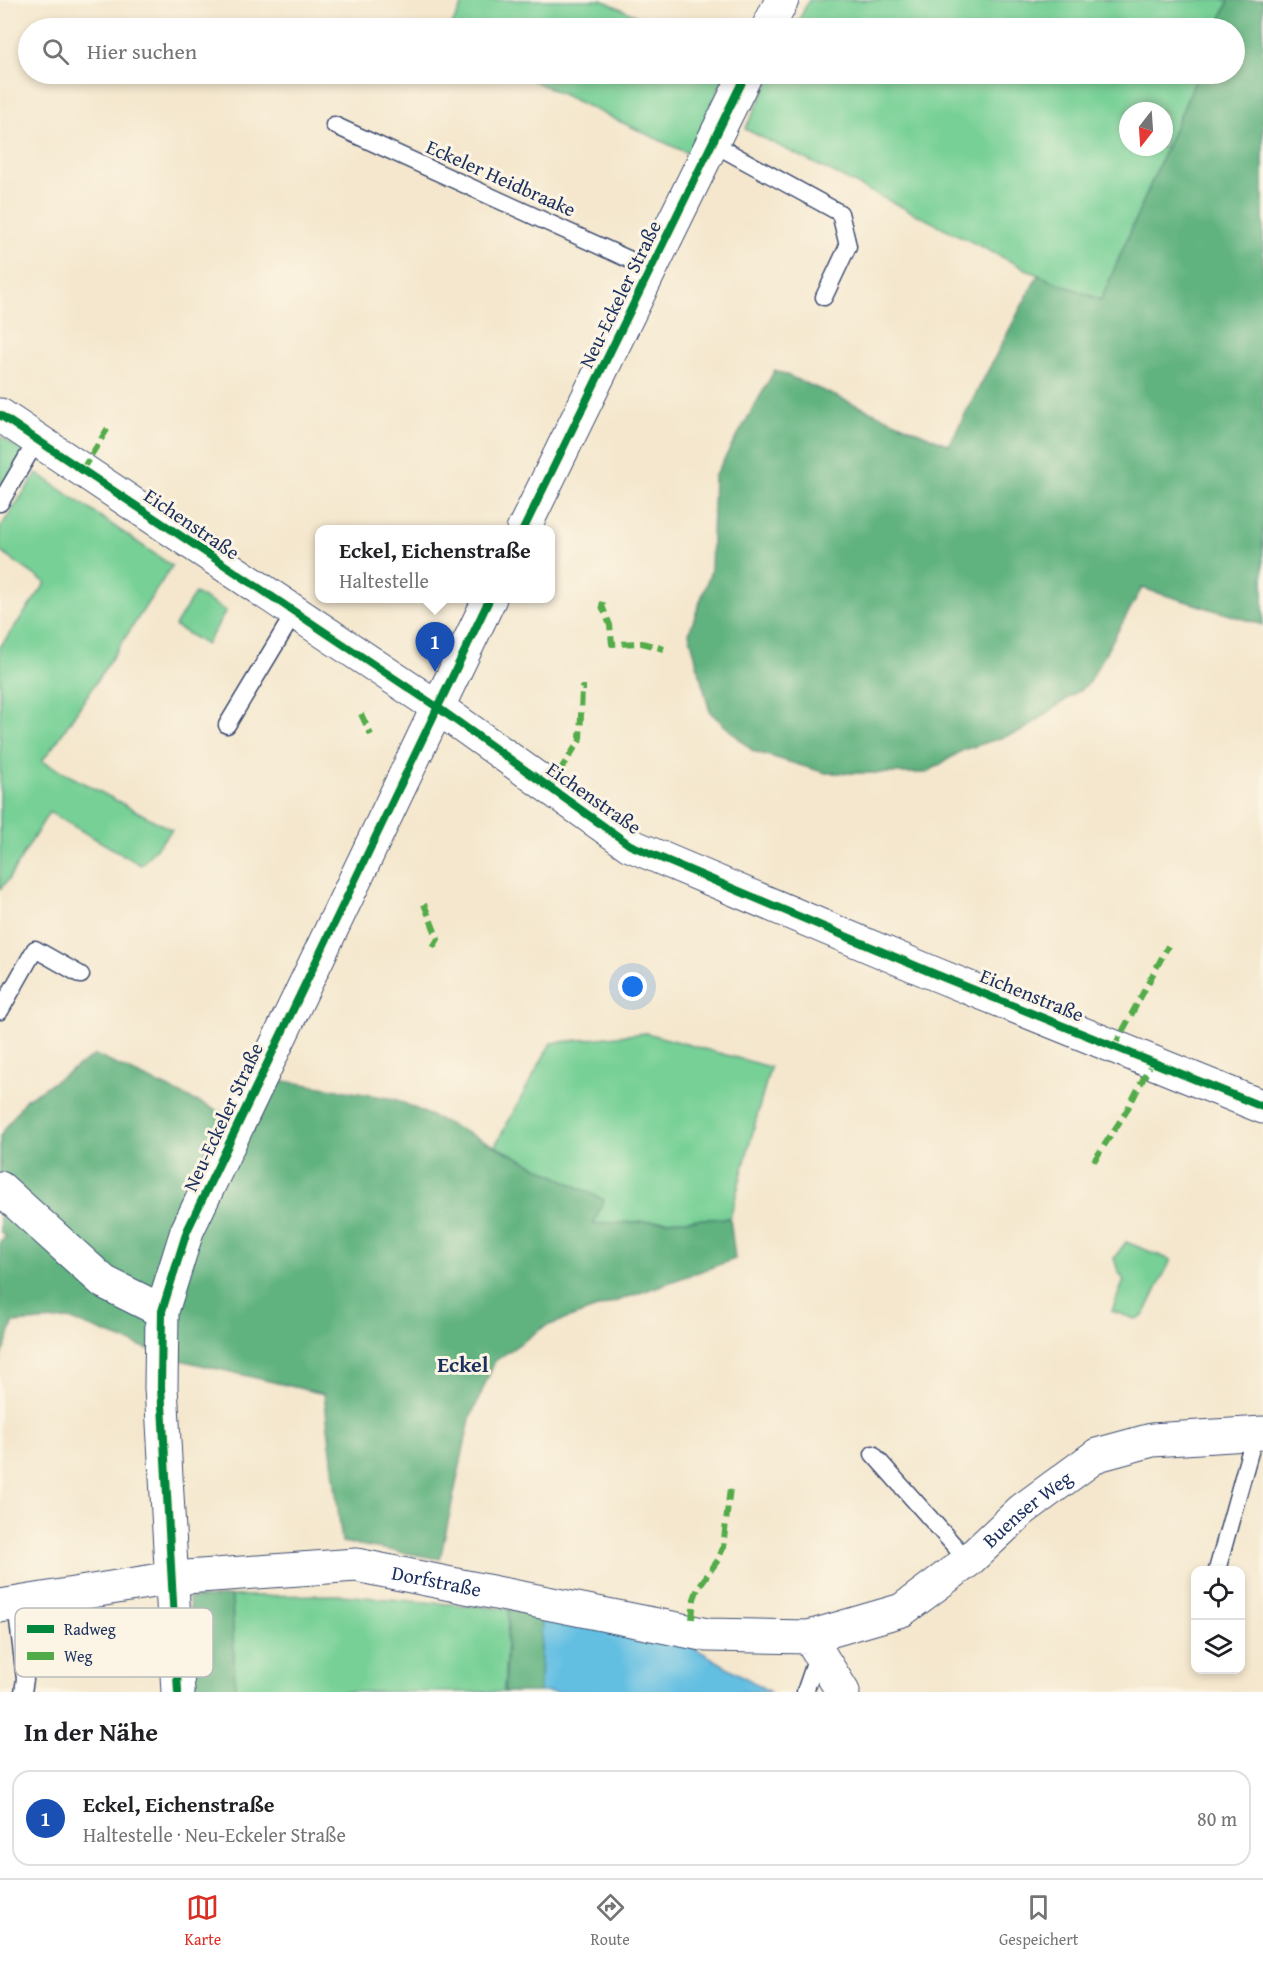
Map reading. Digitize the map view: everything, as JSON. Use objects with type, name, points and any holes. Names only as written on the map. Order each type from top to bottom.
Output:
[{"type":"street","points":[[773,18],[782,0]]},
{"type":"street","name":"Neu-Eckeler Straße","points":[[526,525],[741,84]]},
{"type":"street","name":"Eichenstraße","points":[[0,415],[437,706],[630,845],[935,974],[1263,1107]]},
{"type":"street","name":"Neu-Eckeler Straße","points":[[174,1608],[160,1387],[162,1311],[187,1232],[488,603]]},
{"type":"street","points":[[0,1188],[104,1282],[162,1311]]},
{"type":"street","name":"Buenser Weg","points":[[814,1645],[902,1610],[968,1562],[1022,1510],[1097,1455],[1152,1440],[1259,1433]]},
{"type":"street","name":"Dorfstraße","points":[[8,1605],[172,1578],[356,1565],[708,1635],[814,1645]]},
{"type":"street","points":[[814,1645],[843,1692]]},
{"type":"street","name":"Neu-Eckeler Straße","points":[[177,1677],[178,1692]]},
{"type":"lane","name":"Eckeler Heidbraake","points":[[334,125],[651,269]]},
{"type":"lane","points":[[712,143],[840,213],[848,246],[824,297]]},
{"type":"lane","points":[[0,503],[37,440]]},
{"type":"lane","points":[[227,725],[295,612]]},
{"type":"lane","points":[[0,1011],[35,949],[81,975]]},
{"type":"lane","points":[[1218,1566],[1259,1433]]},
{"type":"lane","points":[[873,1454],[968,1562]]},
{"type":"lane","points":[[8,1605],[15,1635]]},
{"type":"lane","points":[[805,1692],[814,1645]]},
{"type":"lane","points":[[23,1692],[25,1677]]},
{"type":"green space","points":[[465,0],[602,0],[641,18],[455,18]]},
{"type":"green space","points":[[809,0],[1229,0],[1221,18],[800,18]]},
{"type":"green space","points":[[1229,0],[1263,0],[1263,625],[1142,588],[1088,684],[1022,731],[963,750],[926,773],[826,773],[753,751],[710,712],[689,633],[711,571],[714,477],[775,370],[949,445],[1038,275],[1101,300],[1163,156],[1173,156],[1173,132],[1194,84],[1245,84],[1245,18],[1221,18]]},
{"type":"green space","points":[[540,84],[721,84],[689,154]]},
{"type":"green space","points":[[768,84],[1194,84],[1173,132],[1173,102],[1119,102],[1119,156],[1163,156],[1101,300],[1038,275],[745,129]]},
{"type":"green space","points":[[0,436],[24,452],[0,490]]},
{"type":"green space","points":[[37,473],[172,566],[42,761],[172,830],[141,865],[49,812],[8,880],[0,889],[0,647],[46,583],[0,551],[0,528]]},
{"type":"green space","points":[[195,593],[226,611],[206,645],[175,626]]},
{"type":"green space","points":[[646,1033],[770,1067],[730,1218],[592,1224],[604,1200],[495,1146],[551,1043]]},
{"type":"green space","points":[[95,1055],[255,1128],[279,1080],[395,1099],[604,1200],[593,1224],[730,1218],[735,1259],[544,1327],[495,1361],[470,1419],[440,1559],[342,1542],[324,1394],[172,1358],[69,1319],[13,1323],[0,1362],[0,1241],[6,1237],[0,1231],[0,1136],[25,1100]]},
{"type":"green space","points":[[1126,1242],[1171,1260],[1145,1313],[1142,1317],[1135,1319],[1112,1311],[1124,1280],[1114,1258]]},
{"type":"green space","points":[[340,1595],[509,1609],[504,1692],[235,1692],[232,1596]]},
{"type":"green space","points":[[232,1596],[235,1692],[195,1692],[194,1677],[213,1677],[213,1608],[190,1608],[189,1598]]},
{"type":"green space","points":[[509,1609],[542,1617],[540,1692],[504,1692]]},
{"type":"water","points":[[542,1617],[686,1643],[770,1692],[540,1692]]},
{"type":"marked path","points":[[82,470],[108,428]]},
{"type":"marked path","points":[[603,602],[602,606],[610,625],[612,644],[642,643],[664,649]]},
{"type":"marked path","points":[[549,787],[580,740],[582,688],[586,688]]},
{"type":"marked path","points":[[361,714],[371,735]]},
{"type":"marked path","points":[[424,904],[438,939],[433,947]]},
{"type":"marked path","points":[[1114,1047],[1168,946]]},
{"type":"marked path","points":[[1094,1161],[1126,1112],[1152,1062]]},
{"type":"marked path","points":[[692,1619],[694,1599],[698,1588],[718,1560],[723,1548],[730,1488]]},
{"type":"cycle path","points":[[525,525],[741,84]]},
{"type":"cycle path","points":[[0,415],[437,707],[630,845],[935,974],[1263,1107]]},
{"type":"cycle path","points":[[173,1608],[161,1387],[162,1311],[187,1231],[488,603]]},
{"type":"cycle path","points":[[177,1677],[178,1692]]},
{"type":"place","name":"Eckel, Eichenstraße","points":[[435,672]]},
{"type":"district","name":"Eckel","points":[[463,1364]]}]
